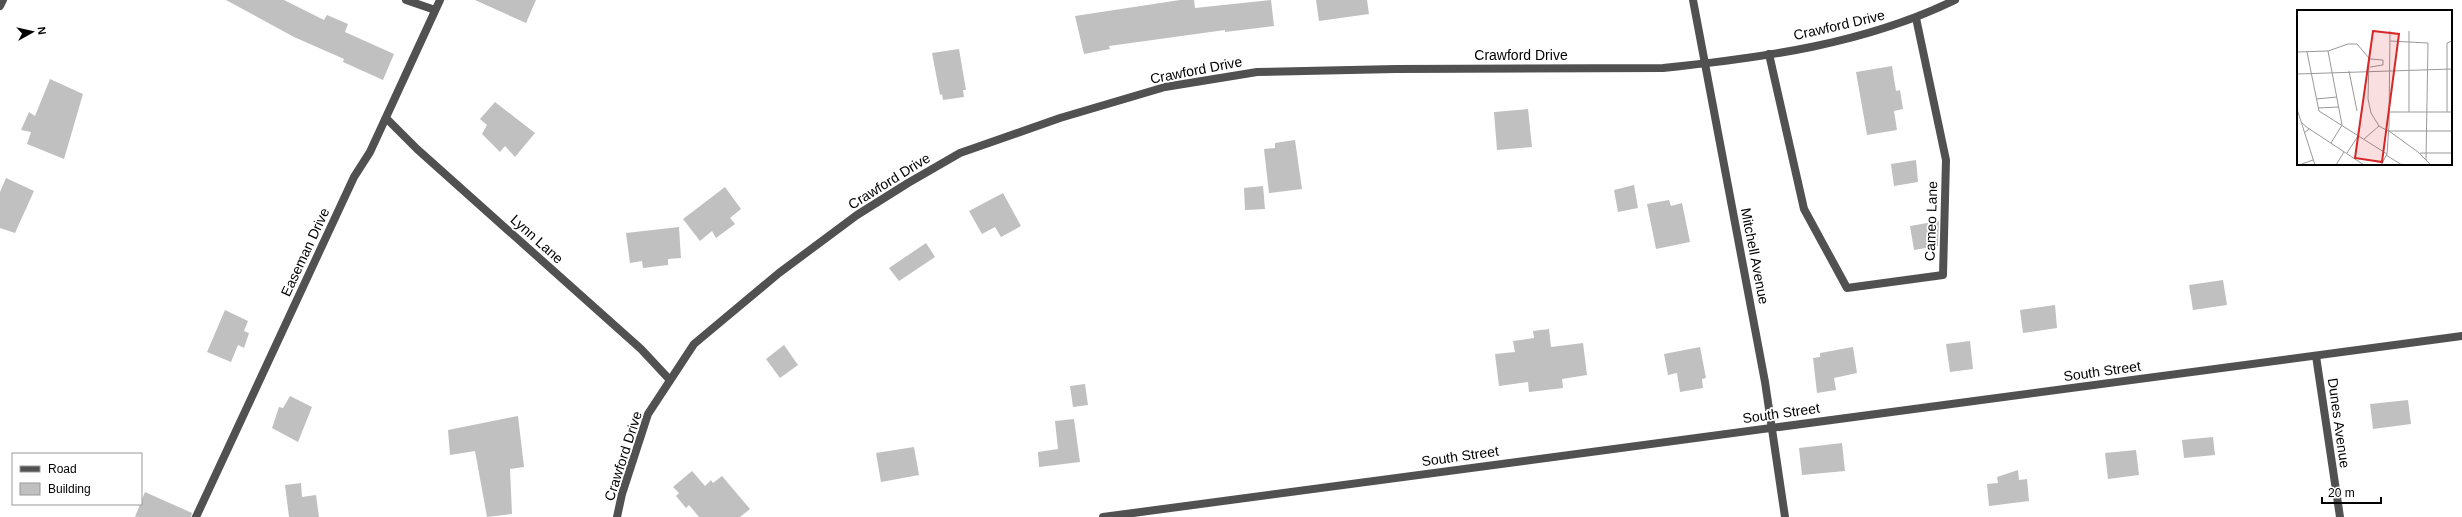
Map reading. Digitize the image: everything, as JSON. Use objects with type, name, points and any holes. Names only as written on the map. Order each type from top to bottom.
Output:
[{"type":"street","points":[[0,6],[3,0]]},
{"type":"street","points":[[406,0],[435,10]]},
{"type":"street","name":"Easeman Drive","points":[[196,517],[354,177],[370,152],[440,0]]},
{"type":"street","name":"Mitchell Avenue","points":[[1693,0],[1773,428],[1785,517]]},
{"type":"street","name":"Crawford Drive","points":[[617,517],[622,494],[648,414],[669,379],[694,344],[779,273],[857,215],[908,182],[960,153],[1067,116],[1165,87],[1257,72],[1404,68],[1663,68],[1705,64],[1769,54],[1890,28],[1955,0]]},
{"type":"street","name":"Cameo Lane","points":[[1769,54],[1804,209],[1847,288],[1943,275],[1946,160],[1916,18]]},
{"type":"street","name":"Lynn Lane","points":[[386,118],[417,149],[641,349],[669,379]]},
{"type":"street","name":"South Street","points":[[1103,517],[2462,336]]},
{"type":"street","name":"Dunes Avenue","points":[[2316,356],[2340,517]]},
{"type":"building","points":[[226,0],[284,0],[324,20],[327,15],[348,24],[345,32],[394,54],[383,80],[343,62],[344,59],[294,37]]},
{"type":"building","points":[[475,0],[536,0],[526,23]]},
{"type":"building","points":[[1180,0],[1194,0],[1195,8],[1271,0],[1274,26],[1225,32],[1225,30],[1109,46],[1110,49],[1084,54],[1075,16]]},
{"type":"building","points":[[1316,0],[1367,0],[1369,14],[1319,21]]},
{"type":"building","points":[[959,49],[966,90],[963,90],[964,97],[943,100],[942,94],[940,95],[932,53]]},
{"type":"building","points":[[1892,66],[1896,91],[1900,90],[1903,109],[1894,111],[1897,130],[1867,135],[1856,72]]},
{"type":"building","points":[[50,79],[83,94],[64,159],[27,144],[31,132],[21,130],[29,112],[35,116]]},
{"type":"building","points":[[495,102],[535,133],[515,157],[505,146],[500,152],[482,134],[487,125],[480,119]]},
{"type":"building","points":[[1528,109],[1532,147],[1497,150],[1494,112]]},
{"type":"building","points":[[1295,140],[1302,189],[1269,193],[1264,149],[1275,148],[1275,143]]},
{"type":"building","points":[[1916,160],[1918,182],[1894,186],[1891,164]]},
{"type":"building","points":[[6,178],[34,191],[15,233],[0,228],[0,192]]},
{"type":"building","points":[[1634,185],[1638,208],[1618,212],[1614,190]]},
{"type":"building","points":[[1263,186],[1265,209],[1245,210],[1244,188]]},
{"type":"building","points":[[725,187],[741,209],[730,218],[735,224],[716,238],[712,231],[700,241],[683,219]]},
{"type":"building","points":[[1003,193],[1021,226],[1001,237],[995,227],[982,234],[969,211]]},
{"type":"building","points":[[1669,200],[1671,206],[1682,203],[1690,242],[1656,249],[1647,204]]},
{"type":"building","points":[[1939,221],[1938,246],[1914,250],[1910,226]]},
{"type":"building","points":[[679,227],[681,258],[668,259],[668,265],[643,268],[642,261],[630,263],[626,233]]},
{"type":"building","points":[[926,243],[935,257],[899,281],[889,268]]},
{"type":"building","points":[[2223,280],[2227,305],[2193,310],[2189,285]]},
{"type":"building","points":[[2055,305],[2057,328],[2023,333],[2020,310]]},
{"type":"building","points":[[225,310],[248,321],[244,331],[249,333],[244,348],[238,345],[231,362],[207,352]]},
{"type":"building","points":[[1549,329],[1551,347],[1583,343],[1587,375],[1562,379],[1563,388],[1529,392],[1528,382],[1499,386],[1495,354],[1515,352],[1513,341],[1534,338],[1533,331]]},
{"type":"building","points":[[1970,341],[1973,369],[1950,372],[1946,344]]},
{"type":"building","points":[[784,345],[798,365],[780,378],[766,359]]},
{"type":"building","points":[[1700,347],[1706,378],[1702,379],[1703,388],[1680,392],[1677,373],[1668,375],[1664,354]]},
{"type":"building","points":[[1853,347],[1857,373],[1834,378],[1836,390],[1817,393],[1813,358],[1820,357],[1820,353]]},
{"type":"building","points":[[1085,384],[1088,405],[1073,407],[1070,386]]},
{"type":"building","points":[[290,396],[312,407],[298,442],[272,428],[279,407],[283,408]]},
{"type":"building","points":[[2408,400],[2411,424],[2373,429],[2370,404]]},
{"type":"building","points":[[518,416],[524,467],[510,469],[512,514],[487,517],[475,451],[450,455],[448,430]]},
{"type":"building","points":[[1074,419],[1080,462],[1039,467],[1038,452],[1058,449],[1055,421]]},
{"type":"building","points":[[2213,437],[2215,455],[2184,458],[2182,440]]},
{"type":"building","points":[[1842,443],[1845,471],[1802,475],[1799,448]]},
{"type":"building","points":[[914,447],[919,475],[881,482],[876,453]]},
{"type":"building","points":[[2136,450],[2139,475],[2108,479],[2105,453]]},
{"type":"building","points":[[2018,470],[2019,480],[2027,479],[2029,501],[1989,506],[1987,484],[1998,483],[1997,477]]},
{"type":"building","points":[[692,471],[705,486],[711,480],[713,483],[722,476],[750,509],[740,517],[699,517],[689,505],[686,508],[676,496],[679,493],[673,487]]},
{"type":"building","points":[[301,483],[302,497],[316,495],[319,517],[289,517],[285,485]]},
{"type":"building","points":[[145,492],[192,513],[191,517],[135,517],[140,505],[142,505],[142,500]]}]
